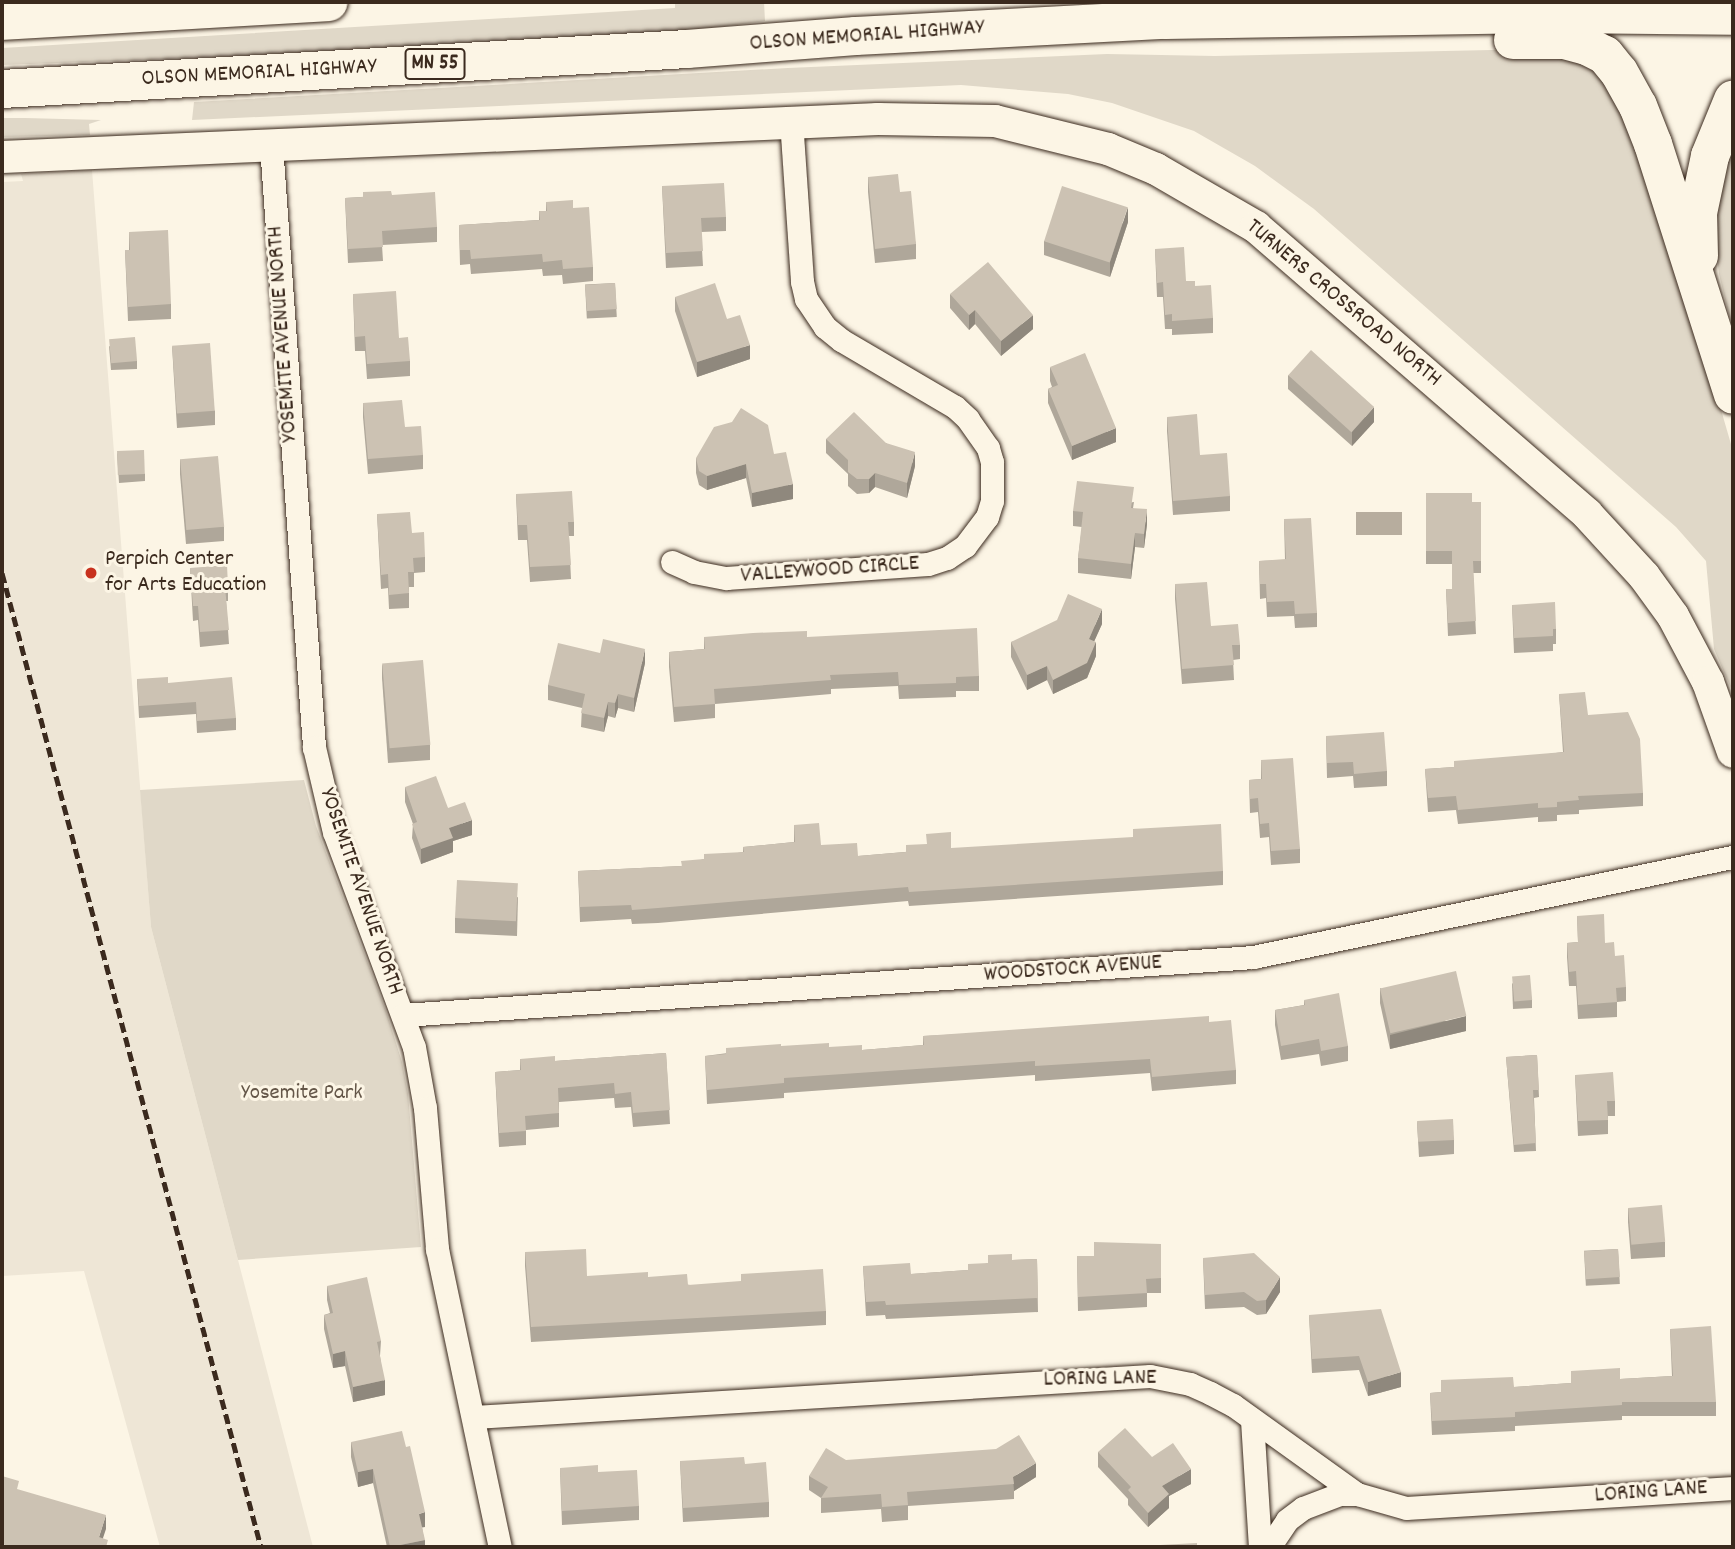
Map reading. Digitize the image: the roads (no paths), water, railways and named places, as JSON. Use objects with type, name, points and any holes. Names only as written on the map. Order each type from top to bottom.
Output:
[{"type":"highway","points":[[2,21],[328,2]]},
{"type":"highway","points":[[1555,13],[1679,2]]},
{"type":"highway","name":"OLSON MEMORIAL HIGHWAY","points":[[7,89],[660,51],[856,36],[1165,20],[1555,13],[1733,16]]},
{"type":"highway","points":[[1165,20],[1374,38],[1564,40],[1587,46],[1605,55],[1619,72],[1638,106],[1707,306],[1733,395]]},
{"type":"highway","points":[[1707,306],[1698,246],[1698,213],[1710,156],[1733,100]]},
{"type":"street","name":"TURNERS CROSSROAD NORTH","points":[[9,157],[791,120],[996,121],[1108,149],[1157,169],[1256,227],[1556,487],[1613,541],[1644,576],[1673,616],[1708,682],[1733,752]]},
{"type":"street","name":"VALLEYWOOD CIRCLE","points":[[672,562],[694,572],[726,578],[928,564],[965,546],[987,517],[992,501],[992,462],[988,448],[968,419],[955,407],[841,340],[825,327],[806,299],[802,281],[791,120]]},
{"type":"street","name":"YOSEMITE AVENUE NORTH","points":[[271,145],[314,747],[334,832],[403,1015],[421,1081],[437,1249],[500,1547]]},
{"type":"street","name":"WOODSTOCK AVENUE","points":[[403,1015],[1253,957],[1733,858]]},
{"type":"street","name":"LORING LANE","points":[[474,1418],[1130,1376],[1190,1384],[1233,1405],[1357,1494],[1406,1508],[1733,1488]]},
{"type":"street","points":[[1252,1420],[1260,1547]]},
{"type":"street","points":[[1269,1547],[1287,1520],[1303,1508],[1339,1494],[1357,1494]]},
{"type":"railway","points":[[2,573],[261,1547]]},
{"type":"place","name":"Perpich Center for Arts Education","points":[[91,573]]},
{"type":"park label","name":"Yosemite Park","points":[[302,1094]]}]
